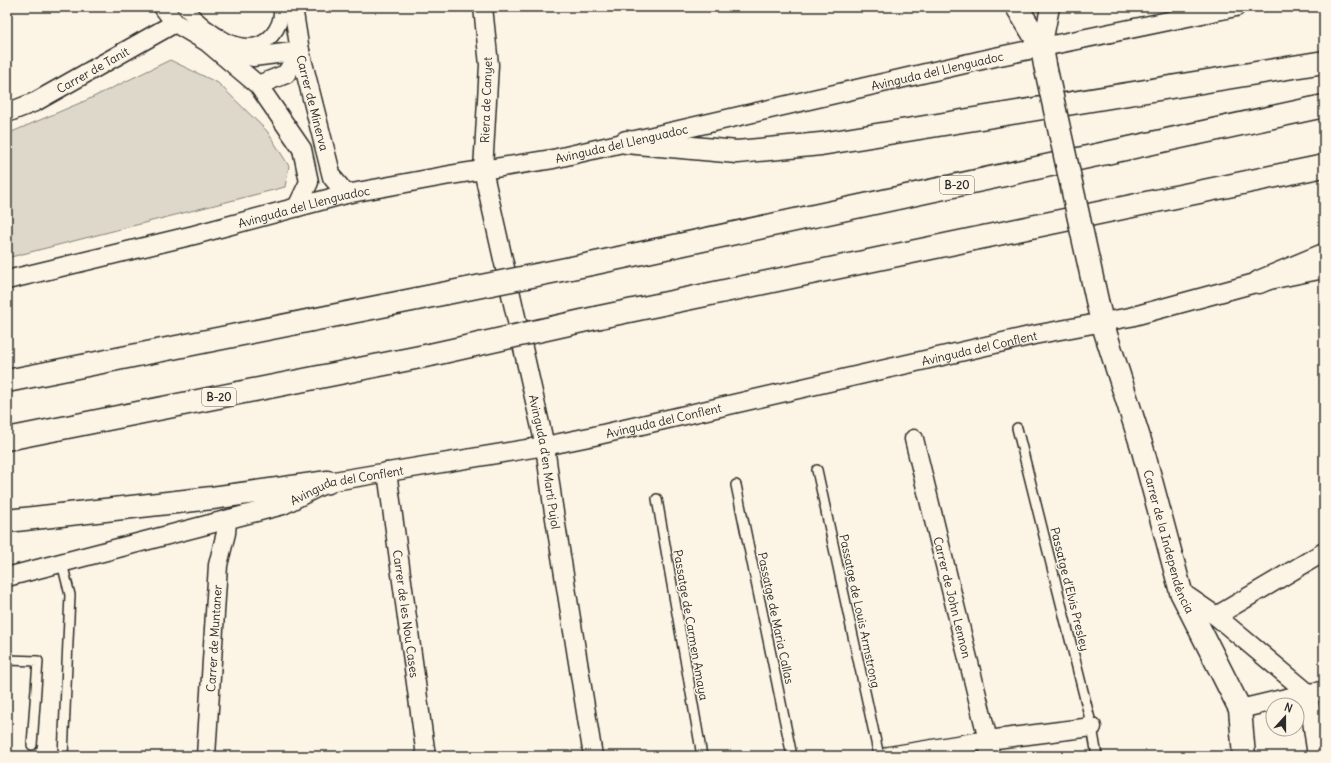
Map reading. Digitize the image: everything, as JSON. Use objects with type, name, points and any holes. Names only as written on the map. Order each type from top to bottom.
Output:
[{"type":"main road","name":"Carrer de la Independència","points":[[1017,7],[1043,57],[1100,313],[1142,447],[1181,592],[1240,709],[1244,756]]},
{"type":"main road","points":[[626,142],[737,152],[821,144],[1324,62]]},
{"type":"main road","name":"B-20","points":[[7,381],[590,264],[1324,106]]},
{"type":"main road","name":"B-20","points":[[7,439],[430,355],[600,316],[1324,166]]},
{"type":"main road","points":[[1258,282],[1324,255]]},
{"type":"main road","points":[[7,520],[212,498],[328,482]]},
{"type":"street","points":[[163,7],[175,23],[207,42],[258,85],[302,149],[309,182],[298,207]]},
{"type":"street","points":[[184,7],[205,27],[231,43],[242,46],[255,46],[264,43],[272,37],[281,20],[281,7]]},
{"type":"street","name":"Carrer de Minerva","points":[[293,7],[300,51],[332,177],[346,194]]},
{"type":"street","name":"Riera de Canyet","points":[[482,170],[489,65],[484,7]]},
{"type":"street","points":[[1043,57],[1050,7]]},
{"type":"street","name":"Avinguda del Llenguadoc","points":[[7,280],[194,235],[346,194],[553,159],[987,59],[1043,57],[1236,7]]},
{"type":"street","name":"Carrer de Tanit","points":[[7,113],[35,102],[175,23]]},
{"type":"street","points":[[207,42],[236,53],[253,57],[300,51]]},
{"type":"street","points":[[258,85],[286,74],[300,51]]},
{"type":"street","name":"Avinguda d'en Martí Pujol","points":[[482,170],[545,446],[553,506],[594,756]]},
{"type":"street","name":"Avinguda del Conflent","points":[[7,577],[283,506],[328,482],[545,446],[1027,337],[1100,313],[1130,317],[1258,282],[1324,269]]},
{"type":"street","name":"Carrer de John Lennon","points":[[914,439],[989,748]]},
{"type":"street","name":"Carrer de les Nou Cases","points":[[387,472],[426,756]]},
{"type":"street","name":"Carrer de Muntaner","points":[[206,756],[218,565],[226,533],[227,520]]},
{"type":"street","points":[[1216,616],[1324,552]]},
{"type":"street","points":[[1181,592],[1216,616],[1316,692]]},
{"type":"street","points":[[1240,709],[1316,692]]},
{"type":"street","points":[[1316,692],[1317,756]]},
{"type":"street","points":[[889,756],[989,748],[1092,727]]},
{"type":"lane","name":"Passatge d'Elvis Presley","points":[[1017,428],[1092,727],[1097,756]]},
{"type":"lane","name":"Passatge de Louis Armstrong","points":[[817,470],[879,756]]},
{"type":"lane","name":"Passatge de Maria Callas","points":[[736,485],[792,756]]},
{"type":"lane","name":"Passatge de Carmen Amaya","points":[[657,499],[702,756]]},
{"type":"lane","points":[[62,562],[70,595],[63,756]]},
{"type":"lane","points":[[7,660],[38,661],[32,746]]},
{"type":"shaded area","points":[[170,60],[218,83],[267,131],[289,166],[285,187],[7,258],[7,134],[87,100]]}]
